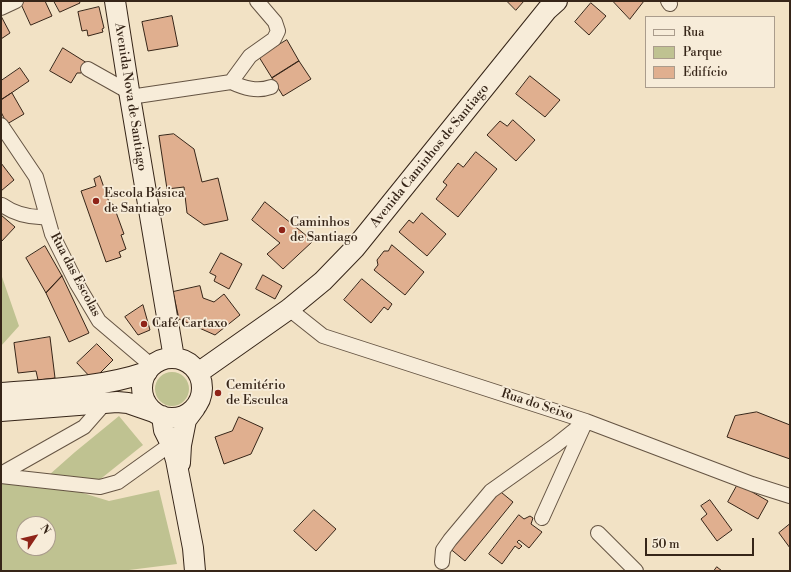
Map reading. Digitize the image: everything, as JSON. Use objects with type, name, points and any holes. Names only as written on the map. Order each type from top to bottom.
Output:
[{"type":"street","points":[[1,8],[16,1]]},
{"type":"street","name":"Avenida Nova de Santiago","points":[[115,1],[129,95],[174,358]]},
{"type":"street","points":[[230,82],[250,56],[274,39],[278,31],[276,22],[257,1]]},
{"type":"street","name":"Avenida Caminhos de Santiago","points":[[198,373],[289,310],[323,281],[355,248],[547,10],[557,1]]},
{"type":"street","points":[[88,69],[129,95],[230,82],[244,88],[255,90],[271,88]]},
{"type":"street","name":"Rua das Escolas","points":[[1,125],[36,177],[47,217],[56,241],[77,284],[99,321],[149,369]]},
{"type":"street","points":[[2,205],[18,214],[35,218],[47,217]]},
{"type":"street","name":"Rua do Seixo","points":[[289,310],[323,336],[586,421],[752,484],[790,496]]},
{"type":"street","points":[[1,393],[100,384],[122,380],[149,369],[158,362],[166,359],[174,358],[188,362],[198,373],[202,382],[202,391],[200,400],[186,420],[180,457],[179,477]]},
{"type":"street","points":[[149,369],[143,380],[142,389],[144,398],[148,405],[158,414],[171,444],[193,548],[196,571]]},
{"type":"street","points":[[1,411],[105,403],[128,403],[170,418],[188,414],[195,408]]},
{"type":"street","points":[[1,475],[84,427],[105,403]]},
{"type":"street","points":[[542,518],[586,421]]},
{"type":"street","points":[[442,562],[443,550],[491,491],[556,445],[586,421]]},
{"type":"street","points":[[1,475],[100,487],[118,482],[171,444]]},
{"type":"street","points":[[598,533],[636,571]]},
{"type":"green space","points":[[1,274],[19,326],[1,346]]},
{"type":"green space","points":[[175,372],[182,374],[187,379],[189,389],[187,399],[182,404],[169,406],[162,404],[157,399],[155,386],[157,379],[162,374]]},
{"type":"green space","points":[[119,416],[143,445],[98,481],[49,475],[75,452]]},
{"type":"green space","points":[[1,468],[109,501],[159,490],[177,564],[121,571],[1,571]]},
{"type":"building","points":[[20,1],[45,1],[52,16],[31,25]]},
{"type":"building","points":[[54,1],[79,1],[80,3],[60,12]]},
{"type":"building","points":[[507,1],[524,1],[516,10]]},
{"type":"building","points":[[613,1],[644,1],[630,19]]},
{"type":"building","points":[[591,3],[606,16],[589,35],[575,22]]},
{"type":"building","points":[[99,7],[104,28],[102,29],[103,32],[88,36],[87,30],[82,31],[78,12]]},
{"type":"building","points":[[1,16],[10,33],[1,39]]},
{"type":"building","points":[[172,16],[178,46],[148,51],[142,22]]},
{"type":"building","points":[[287,40],[299,61],[272,78],[259,57]]},
{"type":"building","points":[[63,48],[87,63],[81,73],[77,73],[71,83],[50,71]]},
{"type":"building","points":[[299,61],[311,79],[283,96],[272,78]]},
{"type":"building","points":[[20,68],[29,81],[1,100],[1,81]]},
{"type":"building","points":[[530,76],[560,100],[545,117],[516,94]]},
{"type":"building","points":[[12,93],[24,114],[7,124],[1,112],[1,100]]},
{"type":"building","points":[[513,120],[535,140],[516,161],[487,135],[500,121],[507,126]]},
{"type":"building","points":[[174,134],[194,149],[202,182],[218,178],[228,220],[204,225],[187,213],[184,187],[167,189],[159,136]]},
{"type":"building","points":[[476,152],[497,169],[458,217],[436,199],[447,185],[443,182],[458,163],[463,167]]},
{"type":"building","points":[[1,163],[14,180],[1,191]]},
{"type":"building","points":[[100,176],[110,205],[113,204],[124,234],[121,235],[126,249],[119,252],[121,257],[106,262],[81,191],[96,186],[94,179]]},
{"type":"building","name":"Caminhos de Santiago","points":[[265,202],[313,241],[283,269],[267,254],[280,243],[252,220]]},
{"type":"building","points":[[422,213],[446,234],[427,256],[399,232],[409,220],[413,223]]},
{"type":"building","points":[[1,215],[15,227],[1,242]]},
{"type":"building","points":[[392,245],[424,272],[405,295],[374,270],[378,265],[377,260],[384,251],[388,251]]},
{"type":"building","points":[[45,246],[62,276],[46,293],[26,258]]},
{"type":"building","points":[[221,253],[242,264],[229,289],[214,281],[216,276],[210,273]]},
{"type":"building","points":[[263,275],[282,286],[275,299],[256,289]]},
{"type":"building","points":[[62,276],[89,333],[69,342],[46,293]]},
{"type":"building","points":[[362,279],[392,304],[388,310],[384,307],[371,323],[344,300]]},
{"type":"building","points":[[200,286],[203,298],[214,302],[224,294],[240,315],[215,335],[179,319],[173,292]]},
{"type":"building","points":[[143,305],[150,330],[138,335],[125,317]]},
{"type":"building","points":[[50,337],[55,378],[38,380],[36,371],[18,373],[14,343]]},
{"type":"building","points":[[97,344],[113,360],[93,380],[77,363]]},
{"type":"building","points":[[757,412],[790,425],[790,459],[727,437],[735,416]]},
{"type":"building","points":[[239,417],[263,428],[251,454],[224,464],[215,437],[232,431]]},
{"type":"building","points":[[738,484],[768,501],[758,519],[728,502]]},
{"type":"building","points":[[496,488],[513,502],[465,561],[448,547]]},
{"type":"building","points":[[710,500],[732,530],[717,541],[701,519],[707,514],[701,506]]},
{"type":"building","points":[[314,510],[336,529],[316,551],[294,531]]},
{"type":"building","points":[[519,515],[524,519],[530,516],[533,518],[531,524],[542,532],[529,548],[519,540],[517,542],[522,546],[519,549],[515,546],[502,564],[489,554]]},
{"type":"building","points":[[790,524],[790,548],[779,533]]},
{"type":"building","points":[[717,567],[722,571],[714,571]]},
{"type":"place","name":"Escola Básica de Santiago","points":[[96,201]]},
{"type":"place","name":"Caminhos de Santiago","points":[[282,230]]},
{"type":"place","name":"Café Cartaxo","points":[[144,324]]},
{"type":"place","name":"Cemitério de Esculca","points":[[218,393]]}]
